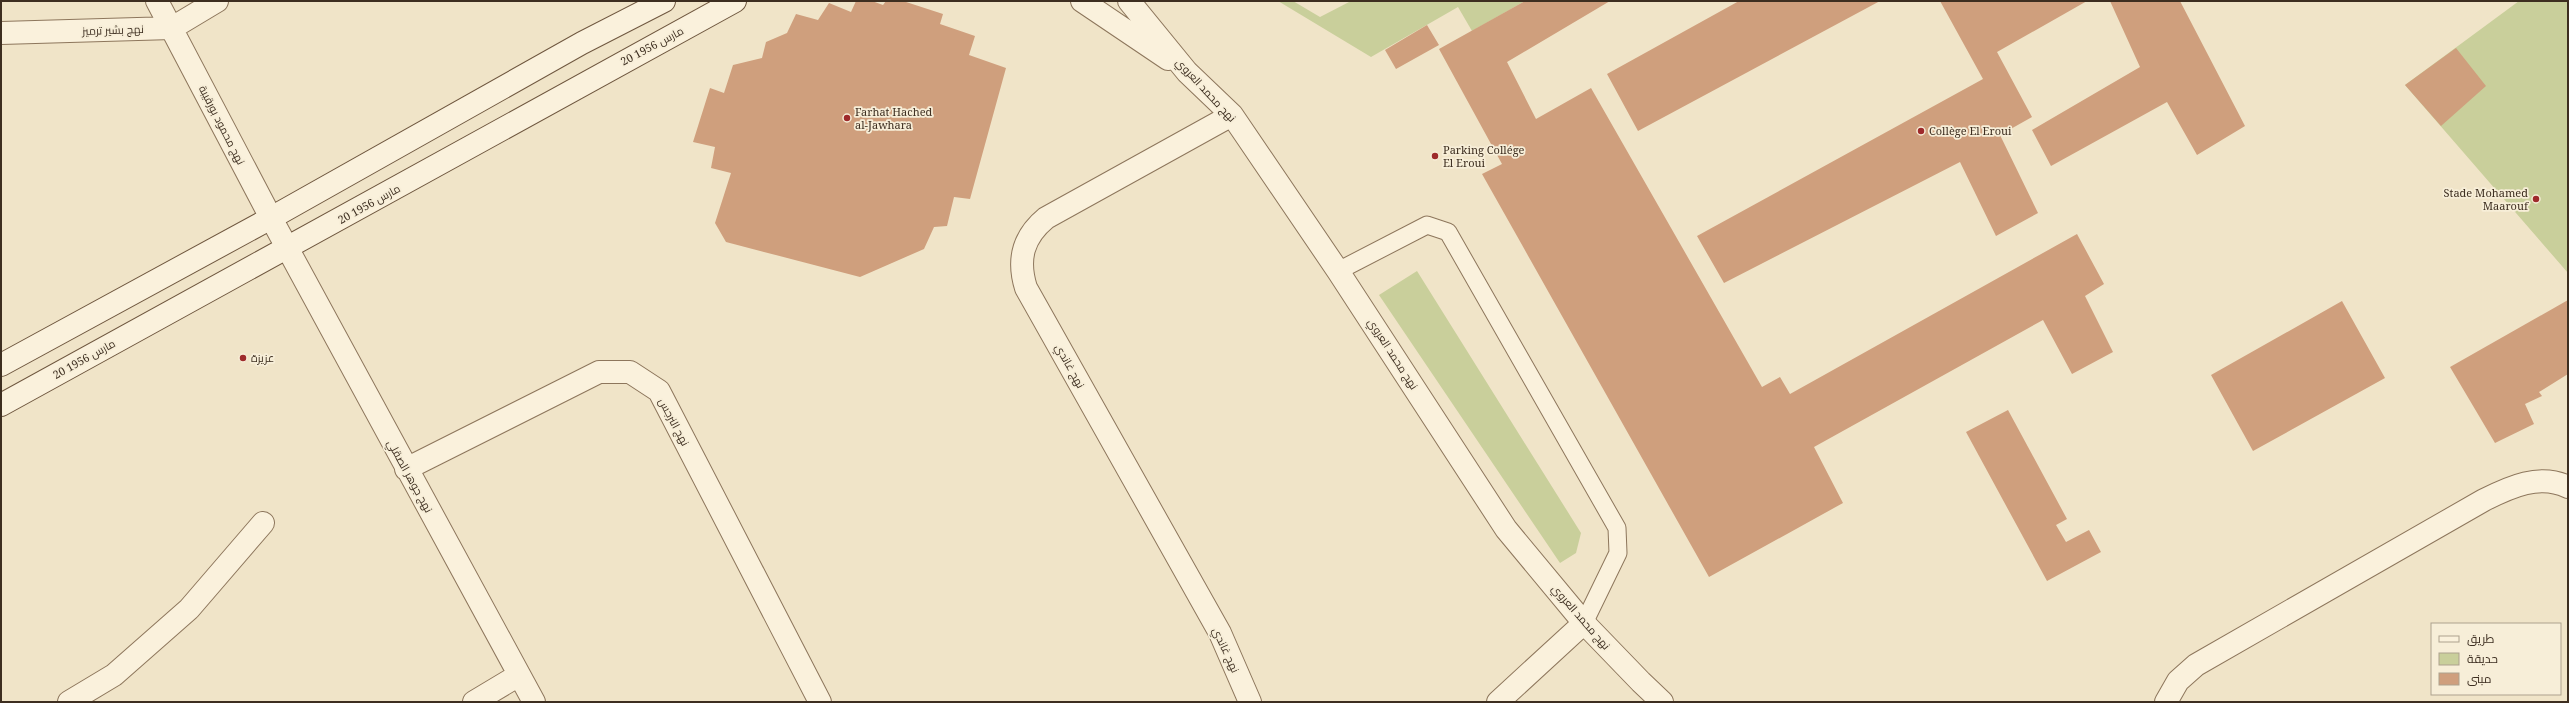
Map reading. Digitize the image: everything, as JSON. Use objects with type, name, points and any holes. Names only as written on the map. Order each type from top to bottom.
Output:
[{"type":"street","name":"نهج محمود بورقيبة","points":[[157,1],[288,249]]},
{"type":"street","name":"نهج بشير ترميز","points":[[1,33],[172,28],[217,1]]},
{"type":"street","points":[[1,365],[271,218],[582,43],[664,1]]},
{"type":"street","name":"20 مارس 1956","points":[[1,405],[288,249],[735,1]]},
{"type":"street","points":[[1082,1],[1187,72]]},
{"type":"street","name":"نهج محمد العروي","points":[[1129,1],[1187,72],[1232,115],[1338,271],[1506,529],[1584,623],[1640,682],[1662,702]]},
{"type":"street","name":"نهج غاندي","points":[[1232,115],[1046,218],[1034,228],[1025,242],[1021,265],[1026,288],[1220,633],[1250,702]]},
{"type":"street","name":"نهج جوهر الصقلي","points":[[288,249],[406,469],[534,702]]},
{"type":"street","name":"نهج النرجس","points":[[406,469],[599,372],[630,372],[659,391],[820,702]]},
{"type":"street","points":[[2166,702],[2178,681],[2196,665],[2484,500],[2514,485],[2556,482],[2568,487]]},
{"type":"street","points":[[68,702],[114,675],[189,608],[263,523]]},
{"type":"street","points":[[1498,702],[1584,623]]},
{"type":"street","points":[[474,702],[519,675]]},
{"type":"lane","points":[[1338,271],[1427,226],[1448,232],[1617,528],[1618,553],[1584,623]]},
{"type":"green space","points":[[1278,1],[1293,1],[1320,17],[1351,1],[1525,1],[1472,31],[1458,7],[1371,57]]},
{"type":"green space","name":"Stade Mohamed Maarouf","points":[[2519,1],[2568,1],[2568,273],[2405,85]]},
{"type":"green space","points":[[1417,271],[1581,533],[1576,553],[1560,563],[1379,295]]},
{"type":"building","name":"Farhat Hached al-Jawhara","points":[[856,1],[872,1],[883,5],[886,1],[903,1],[943,14],[940,24],[975,36],[969,55],[1006,68],[970,199],[954,197],[947,226],[934,227],[924,249],[860,277],[726,242],[715,223],[731,173],[711,168],[715,147],[693,142],[710,88],[724,93],[733,65],[762,58],[766,42],[787,33],[796,14],[818,20],[829,3],[851,12]]},
{"type":"building","points":[[1525,1],[1610,1],[1507,62],[1536,119],[1591,88],[1762,387],[1780,377],[1790,394],[2077,234],[2104,284],[2085,296],[2113,352],[2072,374],[2043,320],[1814,447],[1843,503],[1709,577],[1482,174],[1502,164],[1439,49]]},
{"type":"building","points":[[1739,1],[1880,1],[1638,131],[1607,74]]},
{"type":"building","points":[[1940,1],[2087,1],[1997,52],[2032,117],[2000,135],[2038,213],[1996,236],[1960,162],[1724,283],[1697,236],[1983,79]]},
{"type":"building","points":[[2110,1],[2180,1],[2245,126],[2197,155],[2167,102],[2051,166],[2032,130],[2140,67]]},
{"type":"building","points":[[1427,25],[1439,45],[1396,69],[1385,50]]},
{"type":"building","points":[[2456,48],[2486,86],[2441,126],[2405,85]]},
{"type":"building","points":[[2568,300],[2568,374],[2539,392],[2542,396],[2525,404],[2534,424],[2495,443],[2450,367]]},
{"type":"building","points":[[2342,301],[2385,378],[2253,451],[2211,375]]},
{"type":"building","points":[[2008,410],[2067,519],[2056,525],[2066,542],[2089,530],[2101,552],[2047,581],[1966,432]]},
{"type":"place","name":"Farhat Hached al-Jawhara","points":[[847,118]]},
{"type":"place","name":"Collège El Eroui","points":[[1921,131]]},
{"type":"place","name":"Parking Collége El Eroui","points":[[1435,156]]},
{"type":"place","name":"Stade Mohamed Maarouf","points":[[2536,199]]},
{"type":"place","name":"عزيزة","points":[[243,358]]}]
